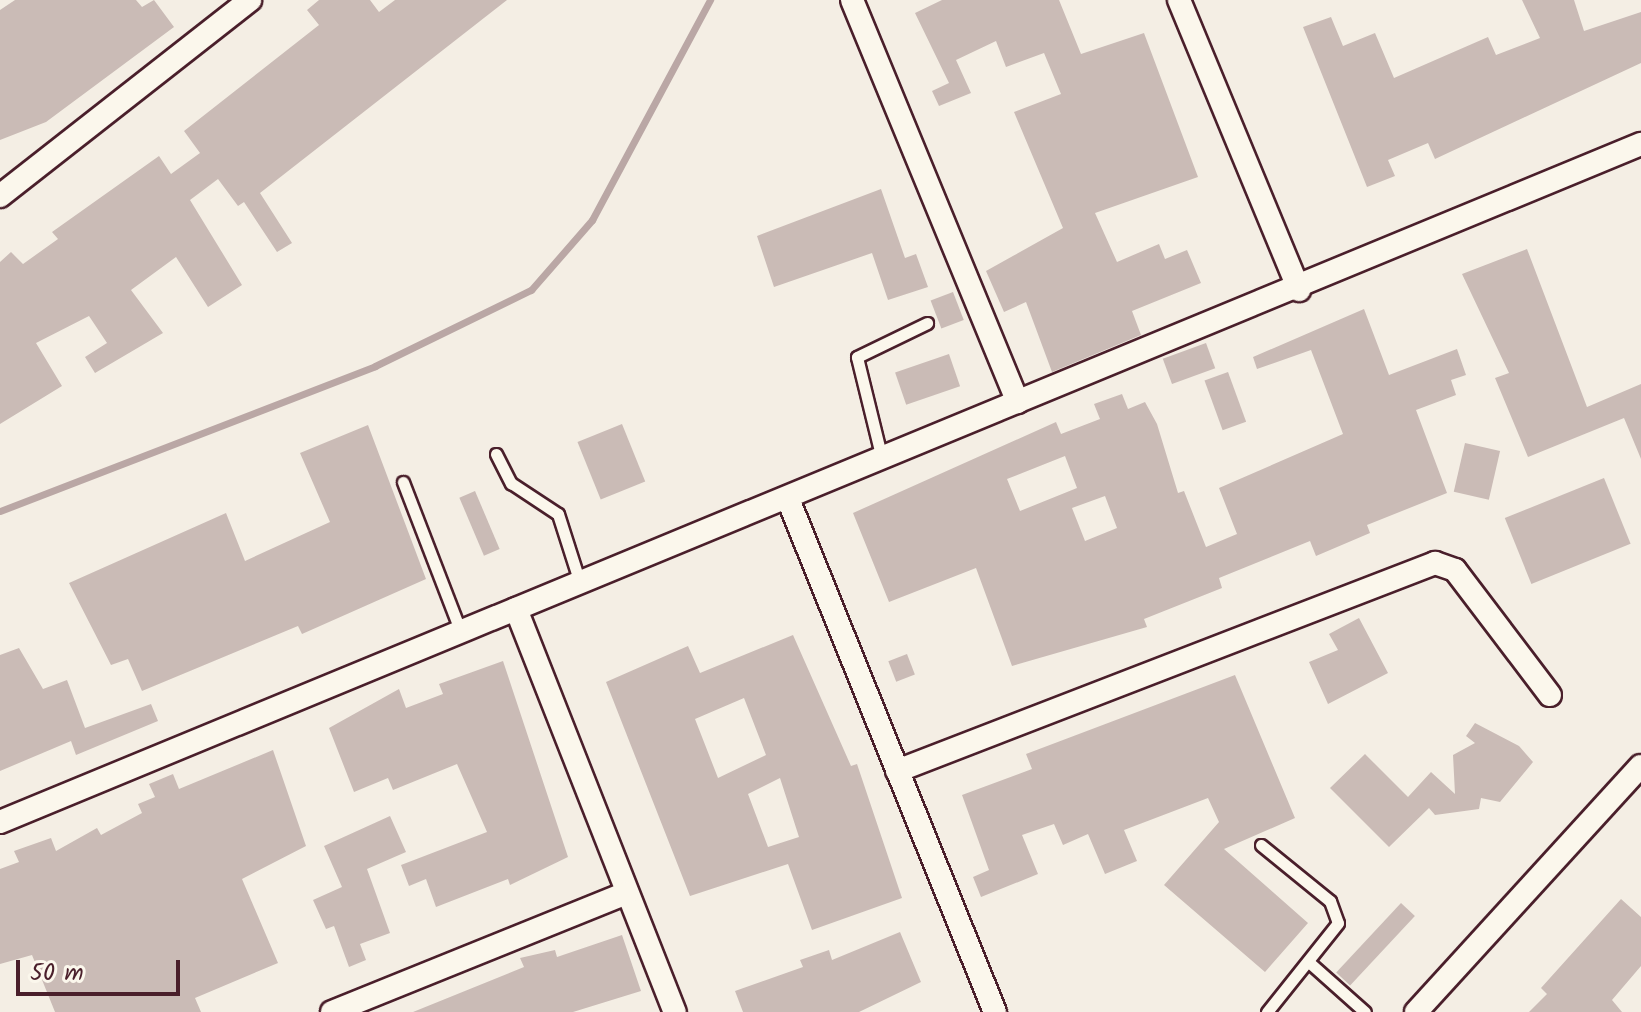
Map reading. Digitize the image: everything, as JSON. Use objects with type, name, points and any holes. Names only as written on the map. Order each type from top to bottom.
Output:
[{"type":"street","points":[[0,196],[250,0]]},
{"type":"street","points":[[852,0],[1018,402]]},
{"type":"street","points":[[1186,2],[1299,290]]},
{"type":"street","points":[[0,822],[460,630],[1299,290],[1641,144]]},
{"type":"street","points":[[788,499],[995,1012]]},
{"type":"street","points":[[897,771],[1435,563],[1455,570],[1550,695]]},
{"type":"street","points":[[516,609],[675,1012]]},
{"type":"street","points":[[1416,1012],[1641,766]]},
{"type":"street","points":[[342,1010],[627,893]]},
{"type":"lane","points":[[882,459],[857,357],[927,323]]},
{"type":"lane","points":[[496,454],[511,483],[558,514],[580,583]]},
{"type":"lane","points":[[403,482],[460,630]]},
{"type":"lane","points":[[1261,845],[1335,912],[1338,923],[1311,964],[1267,1012]]},
{"type":"lane","points":[[1311,964],[1365,1012]]},
{"type":"building","points":[[15,0],[136,0],[142,7],[154,0],[174,27],[46,122],[0,140],[0,10]]},
{"type":"building","points":[[319,0],[370,0],[379,12],[395,0],[507,0],[260,193],[292,243],[277,252],[244,202],[238,206],[218,179],[190,200],[242,285],[208,307],[176,257],[131,290],[163,333],[95,373],[85,357],[107,343],[89,316],[36,343],[62,386],[0,424],[0,262],[11,252],[23,264],[58,239],[52,232],[159,156],[171,174],[200,153],[184,131],[319,25],[307,10]]},
{"type":"building","points":[[942,0],[1059,0],[1081,54],[1144,33],[1198,177],[1095,213],[1117,262],[1159,244],[1165,259],[1187,250],[1201,283],[1132,311],[1141,335],[1052,372],[1026,302],[1004,312],[986,271],[1063,228],[1014,112],[1061,94],[1044,53],[1006,67],[996,41],[956,60],[971,93],[939,106],[932,91],[949,83],[915,13]]},
{"type":"building","points":[[1522,0],[1574,0],[1584,31],[1641,12],[1641,63],[1435,159],[1428,143],[1388,160],[1395,176],[1367,187],[1303,27],[1331,17],[1343,46],[1375,33],[1394,78],[1488,37],[1496,55],[1540,38]]},
{"type":"building","points":[[881,189],[905,258],[916,254],[928,287],[888,300],[872,253],[774,287],[757,236]]},
{"type":"building","points":[[1527,249],[1587,407],[1641,384],[1641,459],[1624,418],[1528,457],[1495,378],[1509,373],[1462,274]]},
{"type":"building","points":[[953,292],[964,320],[941,329],[931,301]]},
{"type":"building","points":[[1364,309],[1389,375],[1457,349],[1466,375],[1451,380],[1456,395],[1416,410],[1447,493],[1367,525],[1370,533],[1316,556],[1310,541],[1219,578],[1222,588],[1144,619],[1147,627],[1012,666],[976,568],[889,602],[853,513],[1056,422],[1061,434],[1100,419],[1094,404],[1122,394],[1128,409],[1145,402],[1157,424],[1178,493],[1184,491],[1206,547],[1237,534],[1219,488],[1343,434],[1311,350],[1257,369],[1253,357]],"holes":[[[1065,456],[1077,488],[1020,511],[1007,479]],[[1105,496],[1117,528],[1085,541],[1072,508]]]},
{"type":"building","points":[[1206,343],[1215,368],[1172,384],[1163,359]]},
{"type":"building","points":[[949,354],[960,386],[906,405],[895,373]]},
{"type":"building","points":[[1228,372],[1246,422],[1223,430],[1205,381]]},
{"type":"building","points":[[622,424],[645,481],[601,499],[577,442]]},
{"type":"building","points":[[368,425],[426,579],[302,634],[298,626],[142,691],[128,659],[111,665],[69,583],[226,513],[245,561],[330,522],[300,453]]},
{"type":"building","points":[[1465,443],[1500,451],[1489,500],[1454,492]]},
{"type":"building","points":[[1604,478],[1631,544],[1531,584],[1505,518]]},
{"type":"building","points":[[475,491],[500,549],[484,556],[459,498]]},
{"type":"building","points":[[1359,618],[1388,673],[1328,704],[1309,662],[1338,650],[1329,634]]},
{"type":"building","points":[[793,635],[851,766],[857,764],[902,898],[812,930],[788,864],[690,896],[606,682],[688,646],[700,673]],"holes":[[[744,698],[766,755],[718,778],[695,719]],[[780,778],[799,837],[768,847],[748,794]]]},
{"type":"building","points":[[19,648],[43,689],[67,680],[85,728],[151,704],[158,721],[76,755],[71,741],[0,771],[0,655]]},
{"type":"building","points":[[907,654],[915,675],[896,682],[888,661]]},
{"type":"building","points":[[503,661],[568,857],[510,885],[508,879],[436,907],[426,879],[409,886],[401,865],[487,832],[457,764],[393,790],[388,778],[354,792],[329,728],[399,689],[406,708],[443,694],[439,684]]},
{"type":"building","points":[[1235,675],[1295,818],[1224,849],[1308,923],[1265,972],[1164,885],[1219,822],[1208,798],[1124,830],[1137,861],[1105,874],[1088,834],[1063,845],[1054,824],[1022,835],[1038,874],[981,897],[973,877],[989,870],[962,795],[1032,769],[1026,754]]},
{"type":"building","points":[[1475,723],[1519,746],[1533,762],[1500,802],[1481,798],[1479,809],[1435,815],[1429,808],[1389,847],[1330,788],[1365,754],[1408,797],[1431,772],[1455,794],[1453,755],[1475,743],[1466,736]]},
{"type":"building","points":[[273,750],[306,846],[242,879],[278,963],[195,998],[201,1012],[55,1012],[32,955],[0,964],[0,869],[19,862],[14,851],[51,838],[56,851],[97,828],[101,835],[142,813],[138,804],[155,797],[149,784],[173,774],[179,789]]},
{"type":"building","points":[[390,816],[406,852],[367,869],[390,933],[360,944],[366,960],[349,967],[334,926],[326,929],[313,900],[342,887],[324,846]]},
{"type":"building","points":[[1621,899],[1641,917],[1641,966],[1612,1000],[1622,1012],[1529,1012],[1547,994],[1541,988]]},
{"type":"building","points":[[1401,903],[1415,916],[1350,985],[1336,972]]},
{"type":"building","points":[[900,932],[921,982],[859,1012],[743,1012],[735,991],[803,967],[800,960],[829,950],[832,960]]},
{"type":"building","points":[[622,935],[641,991],[573,1012],[413,1012],[524,967],[520,958],[555,950],[557,957]]},
{"type":"waterway","points":[[0,511],[375,366],[531,290],[592,220],[710,0]]}]
